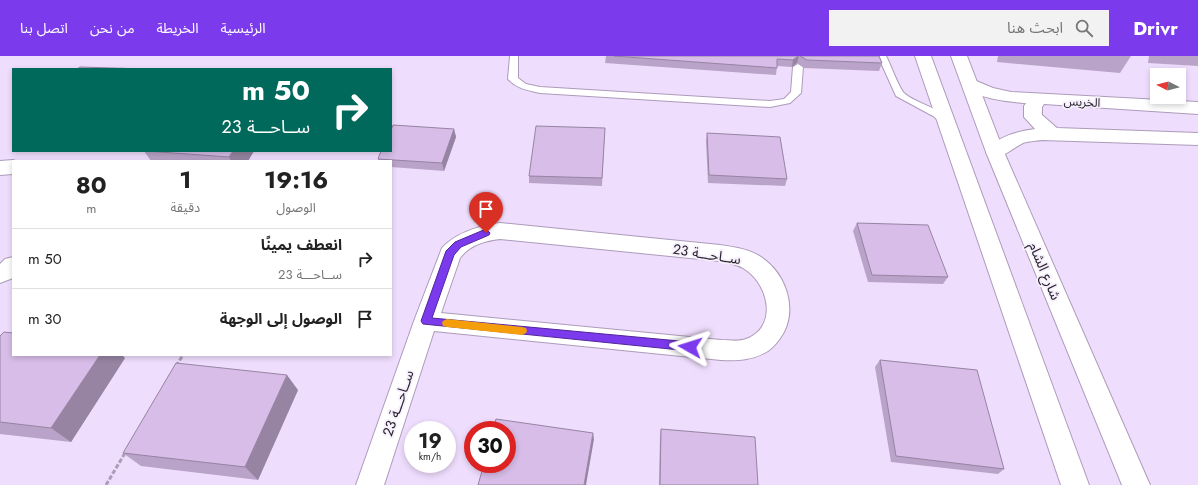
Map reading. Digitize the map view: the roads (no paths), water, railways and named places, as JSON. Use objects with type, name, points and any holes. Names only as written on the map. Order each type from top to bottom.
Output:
[{"type":"street","points":[[922,56],[1075,485]]},
{"type":"street","name":"شارع الشام","points":[[959,56],[995,152],[1136,485]]},
{"type":"street","name":"الخريس","points":[[969,83],[988,92],[1011,97],[1039,100],[1198,108]]},
{"type":"street","points":[[1039,100],[1033,106],[1033,117],[1052,134]]},
{"type":"street","points":[[995,152],[1014,139],[1029,135],[1052,134],[1198,139]]},
{"type":"street","points":[[0,168],[12,167]]},
{"type":"street","name":"ســاحـــة 23","points":[[370,485],[426,321],[450,254],[458,245],[472,238],[486,233],[500,231],[740,256],[757,266],[771,280],[778,296],[779,318],[773,334],[762,343],[747,349],[721,350],[426,321]]},
{"type":"lane","points":[[514,56],[513,79],[523,86],[540,90],[770,104],[787,101],[796,93],[798,67]]},
{"type":"lane","points":[[882,56],[899,94],[936,114],[946,122]]}]
